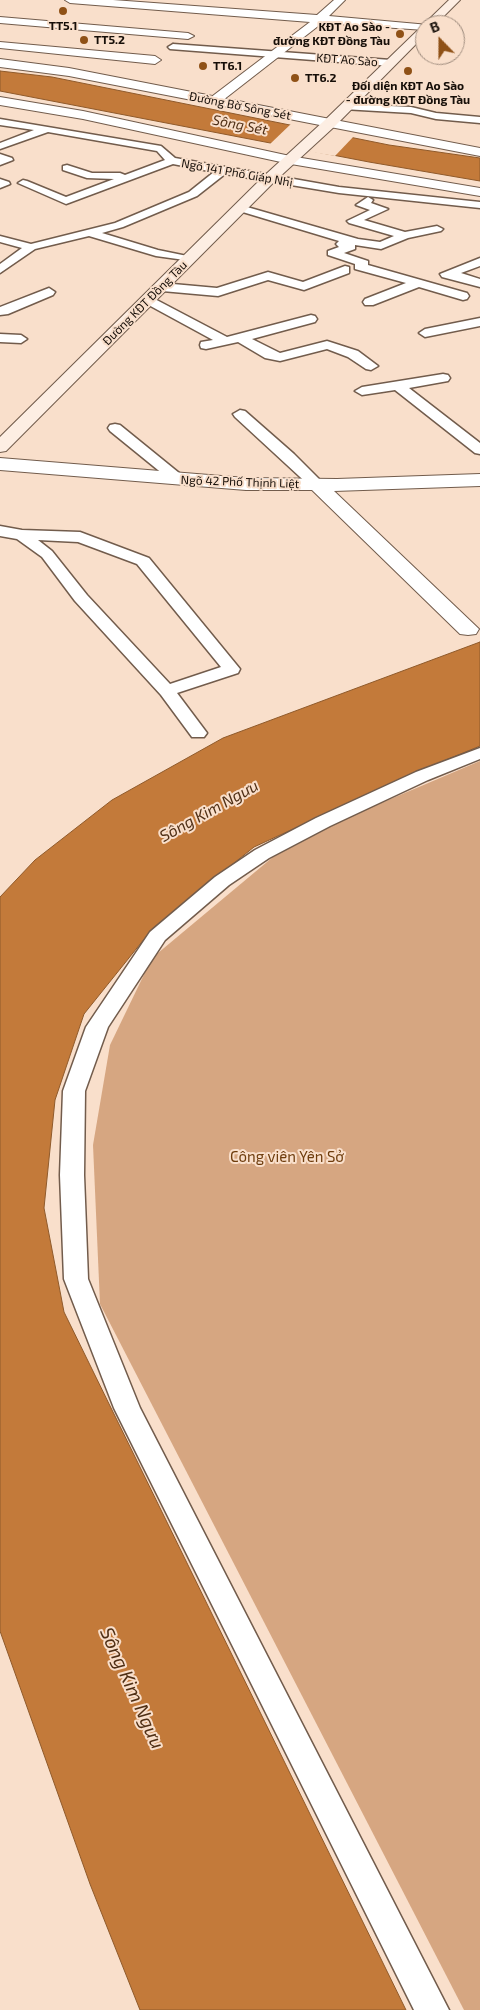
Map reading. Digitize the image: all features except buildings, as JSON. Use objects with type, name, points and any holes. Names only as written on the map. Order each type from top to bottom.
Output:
[{"type":"main road","points":[[439,15],[455,0]]},
{"type":"main road","points":[[328,125],[415,38]]},
{"type":"main road","name":"Đường KĐT Đồng Tàu","points":[[0,447],[269,179],[328,125]]},
{"type":"street","points":[[70,0],[415,27]]},
{"type":"street","points":[[208,21],[222,12],[233,0]]},
{"type":"street","points":[[214,100],[320,19],[340,0]]},
{"type":"street","points":[[0,20],[192,34],[155,60],[137,76]]},
{"type":"street","points":[[0,45],[155,60]]},
{"type":"street","name":"Đường Bờ Sông Sét","points":[[0,63],[70,72],[214,100],[328,125],[480,152]]},
{"type":"street","points":[[0,101],[295,156]]},
{"type":"street","name":"Ngõ 141 Phố Giáp Nhị","points":[[295,156],[480,192]]},
{"type":"street","name":"Ngõ 42 Phố Thịnh Liệt","points":[[0,464],[179,480],[317,485],[480,480]]},
{"type":"street","points":[[317,485],[468,629]]},
{"type":"lane","name":"KĐT Ao Sào","points":[[173,47],[391,63]]},
{"type":"lane","points":[[346,107],[410,110],[436,116],[480,120]]},
{"type":"lane","name":"Ngõ 141 Phố Giáp Nhị","points":[[0,122],[161,149],[172,161],[269,179],[480,206]]},
{"type":"lane","points":[[0,146],[48,129]]},
{"type":"lane","points":[[0,157],[8,160],[0,162]]},
{"type":"lane","points":[[23,183],[66,201],[172,161]]},
{"type":"lane","points":[[67,168],[91,176],[130,176]]},
{"type":"lane","points":[[0,269],[31,247],[119,225],[193,194],[223,170]]},
{"type":"lane","points":[[376,194],[362,205],[382,209],[353,221],[405,235]]},
{"type":"lane","points":[[240,208],[353,242],[381,246],[405,235],[436,229]]},
{"type":"lane","points":[[92,233],[156,253],[188,259]]},
{"type":"lane","points":[[0,239],[31,247]]},
{"type":"lane","points":[[353,242],[342,244],[352,246],[332,253],[364,263],[359,266],[463,296]]},
{"type":"lane","points":[[480,262],[448,273],[480,282]]},
{"type":"lane","points":[[162,287],[218,292],[268,276],[304,286],[346,270]]},
{"type":"lane","points":[[369,302],[418,283]]},
{"type":"lane","points":[[0,311],[49,292]]},
{"type":"lane","points":[[149,300],[225,341]]},
{"type":"lane","points":[[206,345],[241,338],[311,319]]},
{"type":"lane","points":[[425,333],[480,322]]},
{"type":"lane","points":[[0,338],[21,339]]},
{"type":"lane","points":[[241,338],[270,355],[280,356],[315,350],[327,345],[352,354],[371,366]]},
{"type":"lane","points":[[362,391],[443,378]]},
{"type":"lane","points":[[397,385],[480,450]]},
{"type":"lane","points":[[240,414],[289,457],[317,485]]},
{"type":"lane","points":[[115,428],[179,480]]},
{"type":"lane","points":[[0,531],[22,535],[80,537],[143,561],[232,669],[167,691]]},
{"type":"lane","points":[[22,535],[47,554],[81,598],[167,691],[198,732]]},
{"type":"lane","points":[[432,2010],[127,1408],[76,1279],[72,1175],[74,1091],[97,1027],[157,936],[222,881],[262,854],[323,822],[422,776],[480,752]]},
{"type":"green space","name":"Công viên Yên Sở","points":[[480,761],[480,2010],[464,2010],[100,1304],[93,1145],[110,1045],[152,958],[273,857],[353,815]]},
{"type":"water","name":"Sông Sét","points":[[0,71],[52,77],[389,145],[480,158],[480,181],[369,162],[0,91]]},
{"type":"water","name":"Sông Kim Ngưu","points":[[480,642],[480,746],[417,772],[254,847],[153,928],[84,1014],[55,1100],[44,1208],[64,1312],[406,2010],[140,2010],[90,1884],[0,1631],[0,897],[35,860],[112,800],[223,738]]},
{"type":"pier","points":[[293,122],[355,135],[335,156],[269,145]]},
{"type":"place","name":"TT5.1","points":[[63,11]]},
{"type":"place","name":"KĐT Ao Sào - đường KĐT Đồng Tàu","points":[[400,34]]},
{"type":"place","name":"TT5.2","points":[[84,40]]},
{"type":"place","name":"TT6.1","points":[[203,66]]},
{"type":"place","name":"Đối diện KĐT Ao Sào - đường KĐT Đồng Tàu","points":[[408,71]]},
{"type":"place","name":"TT6.2","points":[[295,78]]}]
